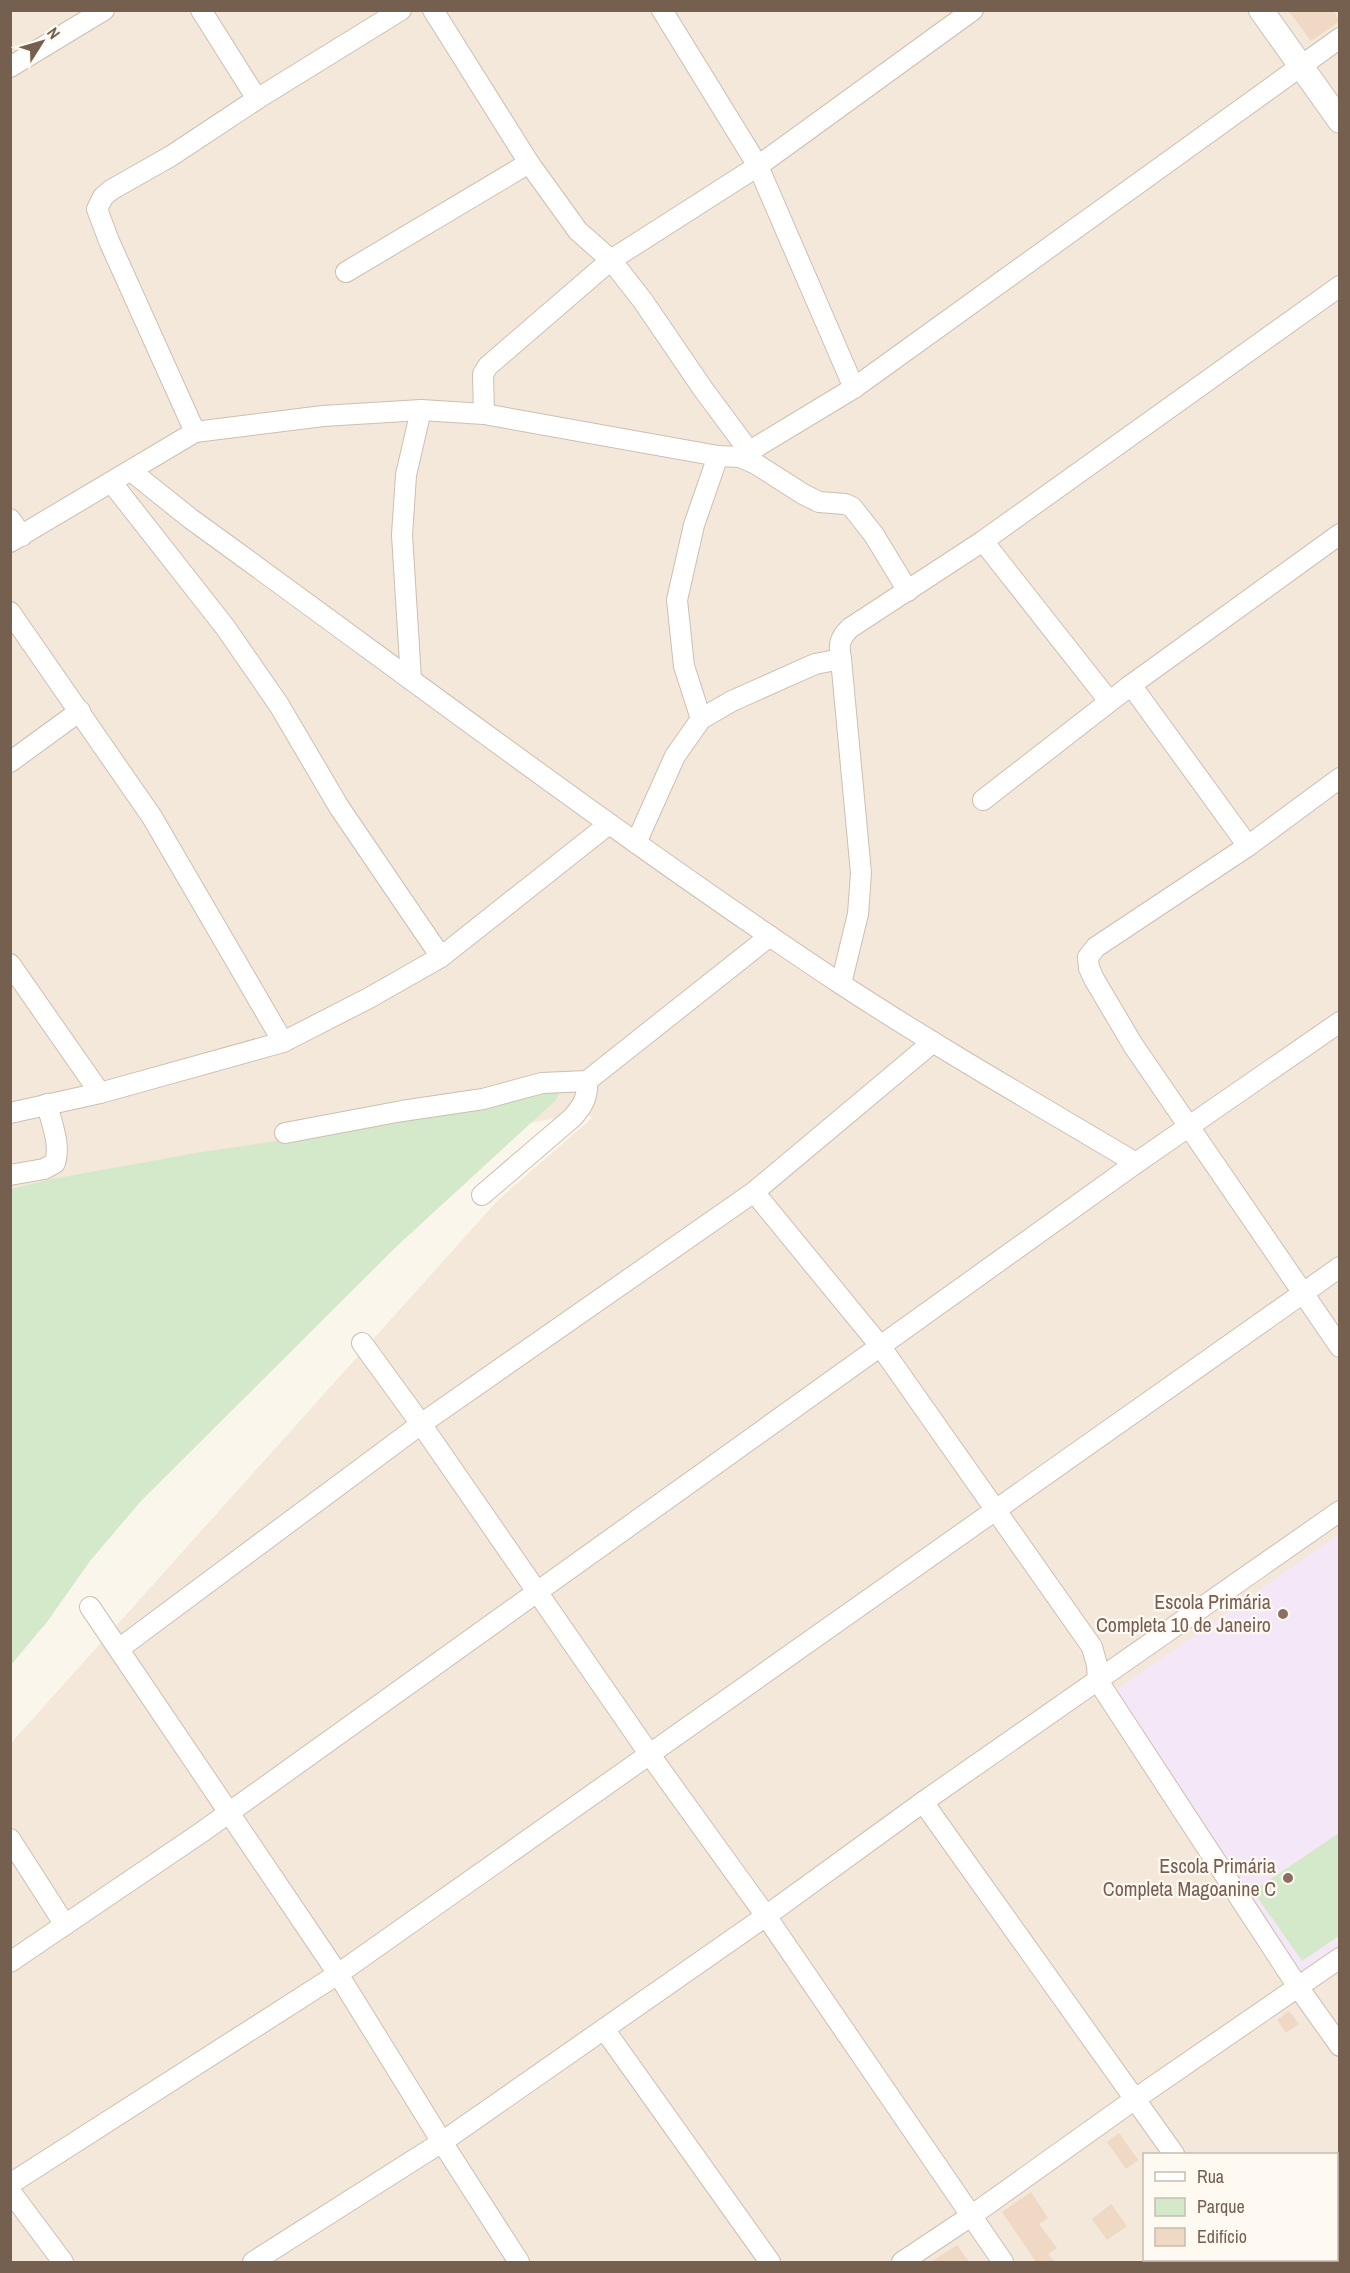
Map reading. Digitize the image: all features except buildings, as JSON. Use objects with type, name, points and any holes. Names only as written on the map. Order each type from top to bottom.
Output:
[{"type":"street","points":[[10,67],[104,10]]},
{"type":"street","points":[[201,10],[257,99]]},
{"type":"street","points":[[195,432],[109,241],[97,209],[103,197],[111,190],[171,156],[257,99],[401,10]]},
{"type":"street","points":[[433,10],[529,163],[578,231],[611,260],[643,301],[744,454],[756,464],[819,502],[852,507],[874,535],[908,591]]},
{"type":"street","points":[[662,10],[758,166],[854,388]]},
{"type":"street","points":[[483,414],[483,374],[488,366],[611,260],[758,166],[973,10]]},
{"type":"street","points":[[1261,10],[1340,121]]},
{"type":"street","points":[[10,519],[16,539],[195,432],[322,416],[421,410],[483,414],[718,456],[744,454],[854,388],[1340,38]]},
{"type":"street","points":[[346,273],[529,163]]},
{"type":"street","points":[[841,984],[858,914],[861,873],[842,659],[839,647],[841,637],[850,628],[983,541],[1340,286]]},
{"type":"street","points":[[411,679],[402,535],[406,475],[421,410]]},
{"type":"street","points":[[701,719],[684,666],[677,600],[694,525],[718,456]]},
{"type":"street","points":[[131,471],[191,519],[609,824],[770,936],[933,1042],[1136,1163]]},
{"type":"street","points":[[112,483],[225,627],[272,695],[339,807],[441,957]]},
{"type":"street","points":[[983,800],[1109,701],[1340,534]]},
{"type":"street","points":[[983,541],[1109,701]]},
{"type":"street","points":[[10,612],[152,817],[283,1042]]},
{"type":"street","points":[[636,843],[675,756],[701,719],[732,701],[815,664],[842,659]]},
{"type":"street","points":[[1131,685],[1248,846]]},
{"type":"street","points":[[10,762],[80,711]]},
{"type":"street","points":[[1340,778],[1248,846],[1096,947],[1088,957],[1089,968],[1094,979],[1132,1045],[1340,1347]]},
{"type":"street","points":[[10,1113],[100,1093],[283,1042],[369,998],[441,957],[609,824]]},
{"type":"street","points":[[285,1133],[402,1111],[483,1099],[542,1083],[587,1081],[770,936]]},
{"type":"street","points":[[10,964],[100,1093]]},
{"type":"street","points":[[10,1962],[228,1813],[1136,1163],[1340,1022]]},
{"type":"street","points":[[120,1648],[421,1424],[754,1192],[933,1042]]},
{"type":"street","points":[[482,1195],[572,1118],[582,1107],[588,1094],[587,1081]]},
{"type":"street","points":[[10,1175],[44,1169],[55,1163],[58,1155],[57,1147],[47,1104]]},
{"type":"street","points":[[754,1192],[881,1347],[1092,1647],[1098,1681],[1298,1988],[1340,2046]]},
{"type":"street","points":[[10,2184],[338,1974],[1340,1267]]},
{"type":"street","points":[[362,1343],[421,1424],[650,1755],[766,1916],[1004,2262]]},
{"type":"street","points":[[253,2262],[442,2142],[1340,1511]]},
{"type":"street","points":[[90,1607],[120,1648],[228,1813],[338,1974],[519,2262]]},
{"type":"street","points":[[923,1802],[1173,2153]]},
{"type":"street","points":[[10,1839],[65,1924]]},
{"type":"street","points":[[902,2262],[1340,1958]]},
{"type":"street","points":[[604,2029],[770,2262]]},
{"type":"street","points":[[10,2191],[63,2262]]},
{"type":"shaded area","points":[[11,11],[1339,11],[1339,2262],[11,2262],[11,1743],[498,1200],[592,1118],[586,1113],[11,1215]]},
{"type":"shaded area","name":"Escola Primária Completa 10 de Janeiro","points":[[1339,1534],[1339,1944],[1297,1973],[1196,1811],[1112,1693]]},
{"type":"green space","points":[[560,1092],[556,1100],[397,1246],[141,1501],[90,1561],[47,1622],[11,1665],[11,1189],[52,1179],[196,1153],[391,1124]]},
{"type":"green space","points":[[1339,1833],[1339,1936],[1302,1961],[1253,1891]]},
{"type":"place","name":"Escola Primária Completa 10 de Janeiro","points":[[1283,1614]]},
{"type":"place","name":"Escola Primária Completa Magoanine C","points":[[1288,1878]]}]
